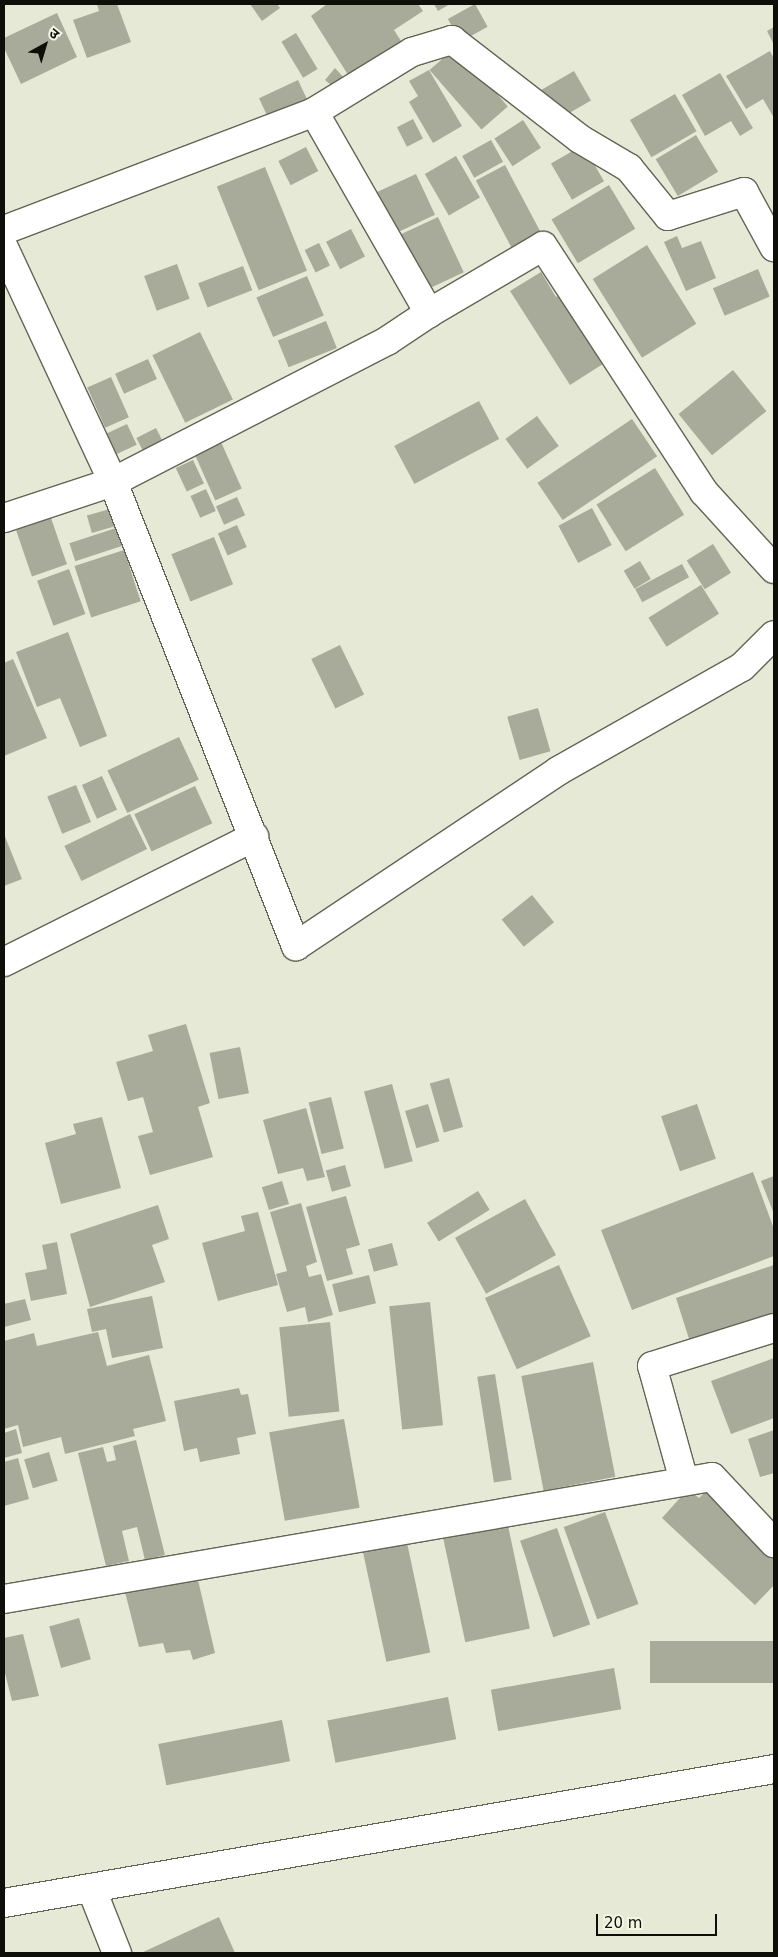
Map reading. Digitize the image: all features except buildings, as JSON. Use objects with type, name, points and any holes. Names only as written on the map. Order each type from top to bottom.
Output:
[{"type":"street","points":[[4,230],[314,112],[412,52],[452,40],[580,139],[629,168],[668,216],[744,192],[774,247]]},
{"type":"street","points":[[314,112],[429,314]]},
{"type":"street","points":[[4,518],[112,482],[387,341],[543,246],[704,492],[774,569]]},
{"type":"street","points":[[4,248],[112,482],[296,946],[558,771],[742,667],[774,635]]},
{"type":"street","points":[[4,962],[254,837]]},
{"type":"street","points":[[684,1481],[652,1366],[774,1328]]},
{"type":"street","points":[[4,1598],[712,1477],[774,1543]]},
{"type":"street","points":[[4,1903],[92,1890],[774,1768]]},
{"type":"street","points":[[92,1890],[118,1953]]}]
